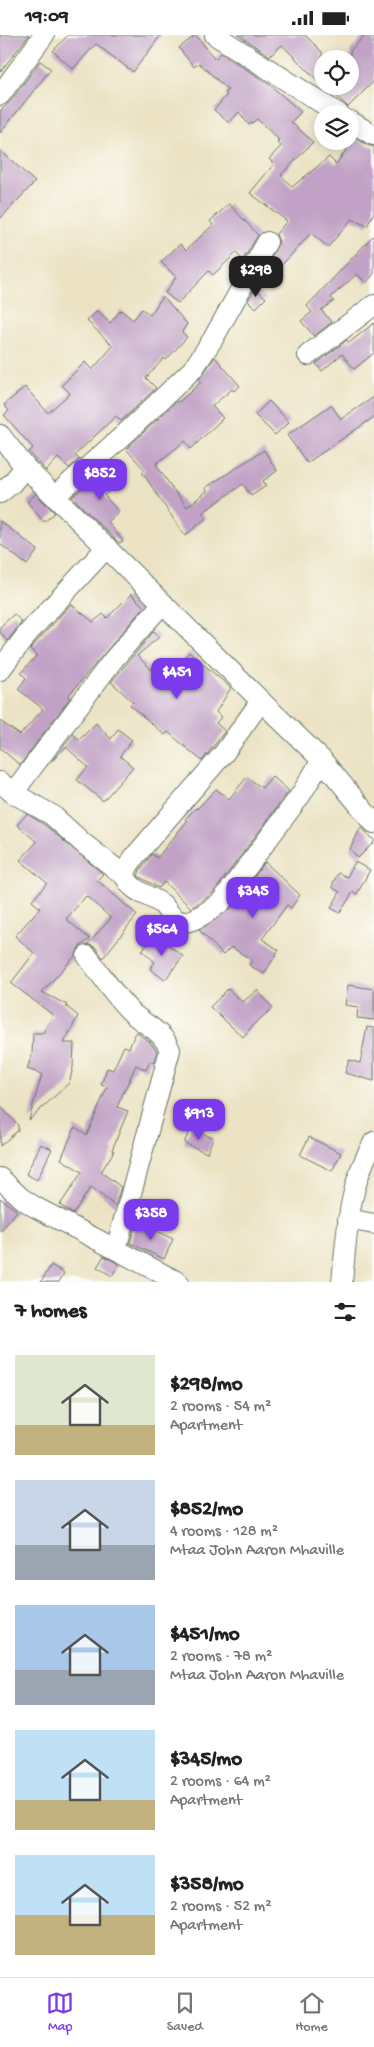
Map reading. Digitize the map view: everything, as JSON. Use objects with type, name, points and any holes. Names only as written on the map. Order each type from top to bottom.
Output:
[{"type":"street","points":[[0,95],[44,35]]},
{"type":"street","points":[[215,35],[325,105]]},
{"type":"street","points":[[359,126],[373,135]]},
{"type":"street","points":[[55,496],[126,433],[193,369],[213,339],[267,242]]},
{"type":"street","points":[[308,355],[374,305]]},
{"type":"street","points":[[0,435],[26,467],[260,701],[322,760],[374,823]]},
{"type":"street","points":[[0,493],[26,467]]},
{"type":"street","points":[[0,670],[28,633],[107,547]]},
{"type":"street","points":[[163,603],[6,788],[52,815],[84,844],[125,876],[130,885],[160,903],[174,919],[186,921],[204,914],[221,903],[300,797],[322,760]]},
{"type":"street","points":[[125,876],[127,868],[135,856],[224,753],[260,701]]},
{"type":"street","points":[[86,955],[104,978],[107,985],[133,1013],[159,1032],[167,1041],[170,1050],[116,1249]]},
{"type":"street","points":[[342,1282],[348,1219],[358,1173],[374,1142]]},
{"type":"street","points":[[0,1179],[21,1198],[35,1207],[178,1282]]},
{"type":"street","points":[[348,1219],[374,1224]]},
{"type":"building","points":[[0,35],[29,35],[0,72]]},
{"type":"building","points":[[68,35],[161,35],[133,72],[96,44],[73,69],[53,51]]},
{"type":"building","points":[[196,35],[215,59],[221,53],[269,84],[301,112],[291,122],[313,142],[281,175],[292,187],[329,157],[336,164],[346,150],[359,150],[359,140],[374,147],[374,212],[367,226],[352,219],[328,247],[311,233],[279,268],[270,260],[279,242],[276,234],[287,221],[250,193],[274,164],[269,159],[281,146],[277,142],[279,140],[257,119],[249,125],[239,112],[229,123],[214,110],[227,95],[225,93],[228,90],[199,63],[194,67],[179,48]]},
{"type":"building","points":[[238,35],[305,35],[320,50],[314,50],[314,77],[282,45],[270,56]]},
{"type":"building","points":[[365,35],[374,35],[374,81],[350,105],[346,105],[335,95],[359,95],[359,50],[351,50]]},
{"type":"building","points":[[40,61],[51,69],[0,133],[0,111],[10,102]]},
{"type":"building","points":[[0,150],[35,182],[0,219]]},
{"type":"building","points":[[229,204],[258,235],[243,260],[236,253],[213,275],[209,271],[178,303],[165,293],[176,277],[161,262],[180,244],[186,250],[213,225],[210,221]]},
{"type":"building","points":[[374,235],[374,274],[366,283],[357,274],[331,297],[334,301],[321,310],[332,322],[314,336],[301,321],[312,312],[307,306]]},
{"type":"building","points":[[255,288],[266,298],[256,308],[248,301]]},
{"type":"building","points":[[163,296],[187,324],[182,332],[187,337],[146,378],[156,388],[121,421],[116,416],[75,455],[79,459],[69,468],[58,458],[46,471],[29,452],[33,448],[4,415],[9,411],[4,405],[25,387],[48,413],[70,393],[62,385],[85,362],[92,370],[113,346],[87,321],[97,311],[110,323],[121,310],[133,320],[142,309],[150,315]]},
{"type":"building","points":[[374,323],[374,353],[354,369],[342,354],[322,371],[316,364],[347,340],[349,343]]},
{"type":"building","points":[[215,357],[240,386],[234,391],[232,389],[212,406],[223,418],[191,449],[185,441],[156,464],[187,507],[207,491],[205,488],[264,450],[277,471],[263,481],[266,486],[251,496],[243,484],[202,513],[206,518],[185,536],[142,472],[145,470],[126,449],[177,401],[179,402],[201,382],[199,379]]},
{"type":"building","points":[[374,397],[374,417],[307,463],[287,435],[331,405],[341,419]]},
{"type":"building","points":[[269,401],[289,422],[275,435],[255,415]]},
{"type":"building","points":[[106,468],[119,484],[104,495],[119,512],[108,522],[123,541],[119,543],[72,497]]},
{"type":"building","points":[[36,494],[55,513],[44,522],[27,502]]},
{"type":"building","points":[[0,521],[38,550],[27,565],[0,544]]},
{"type":"building","points":[[131,594],[144,607],[68,696],[70,698],[20,765],[0,748],[0,721],[20,735],[43,709],[18,689],[26,678],[21,673],[37,655],[30,649],[71,604],[93,622],[103,614],[107,618]]},
{"type":"building","points":[[14,614],[22,622],[7,641],[0,632],[0,627]]},
{"type":"building","points":[[154,631],[159,637],[137,656],[164,681],[189,652],[231,688],[216,712],[221,717],[216,723],[225,731],[202,761],[168,732],[165,735],[130,705],[133,702],[111,682]]},
{"type":"building","points":[[96,723],[111,739],[118,729],[132,740],[120,756],[133,767],[103,801],[77,780],[88,767],[66,747],[52,761],[73,734],[79,740]]},
{"type":"building","points":[[272,776],[289,791],[213,893],[191,908],[164,882],[159,888],[138,876],[140,870],[152,854],[157,858],[187,821],[185,819],[216,789],[229,799],[247,777],[262,788]]},
{"type":"building","points":[[27,814],[45,825],[103,874],[97,880],[137,915],[103,958],[96,948],[88,944],[111,918],[86,896],[66,919],[90,939],[79,947],[76,955],[42,992],[67,1005],[78,1016],[64,1043],[74,1043],[73,1068],[69,1083],[29,1120],[42,1074],[27,1069],[32,1055],[33,1033],[43,1033],[53,1015],[11,983],[34,953],[15,936],[40,908],[32,901],[47,883],[20,860],[37,842],[17,825]]},
{"type":"building","points":[[361,827],[374,842],[358,858],[350,849]]},
{"type":"building","points":[[265,862],[300,895],[291,908],[287,905],[262,939],[279,950],[264,974],[249,965],[252,960],[231,947],[223,955],[199,930],[230,909]]},
{"type":"building","points":[[355,862],[370,870],[357,894],[353,892],[340,913],[331,908],[340,892],[333,888],[333,883],[338,873],[347,877]]},
{"type":"building","points":[[156,936],[183,956],[165,980],[150,969],[155,962],[142,950]]},
{"type":"building","points":[[348,985],[374,989],[374,1020],[357,1018],[358,1007],[345,1005]]},
{"type":"building","points":[[228,989],[243,1002],[257,990],[273,1008],[254,1024],[243,1037],[210,1007]]},
{"type":"building","points":[[367,1027],[374,1028],[374,1081],[345,1073],[349,1060],[360,1063]]},
{"type":"building","points":[[136,1032],[150,1042],[157,1051],[154,1063],[150,1061],[146,1070],[136,1065],[117,1107],[128,1111],[112,1150],[114,1151],[101,1172],[121,1187],[115,1206],[91,1187],[73,1214],[60,1205],[82,1172],[61,1159],[75,1127],[87,1135],[107,1087],[101,1085],[107,1068],[113,1070],[124,1046],[129,1048]]},
{"type":"building","points":[[0,1106],[18,1125],[18,1130],[0,1146]]},
{"type":"building","points":[[191,1128],[213,1138],[207,1153],[184,1143]]},
{"type":"building","points":[[309,1137],[341,1153],[332,1171],[300,1155]]},
{"type":"building","points":[[41,1144],[52,1149],[37,1180],[26,1174]]},
{"type":"building","points":[[0,1198],[17,1211],[0,1232]]},
{"type":"building","points":[[143,1225],[173,1239],[164,1259],[130,1243],[135,1226],[141,1229]]},
{"type":"building","points":[[104,1256],[119,1264],[112,1276],[97,1267]]},
{"type":"building","points":[[51,1265],[64,1273],[59,1282],[41,1282]]}]
